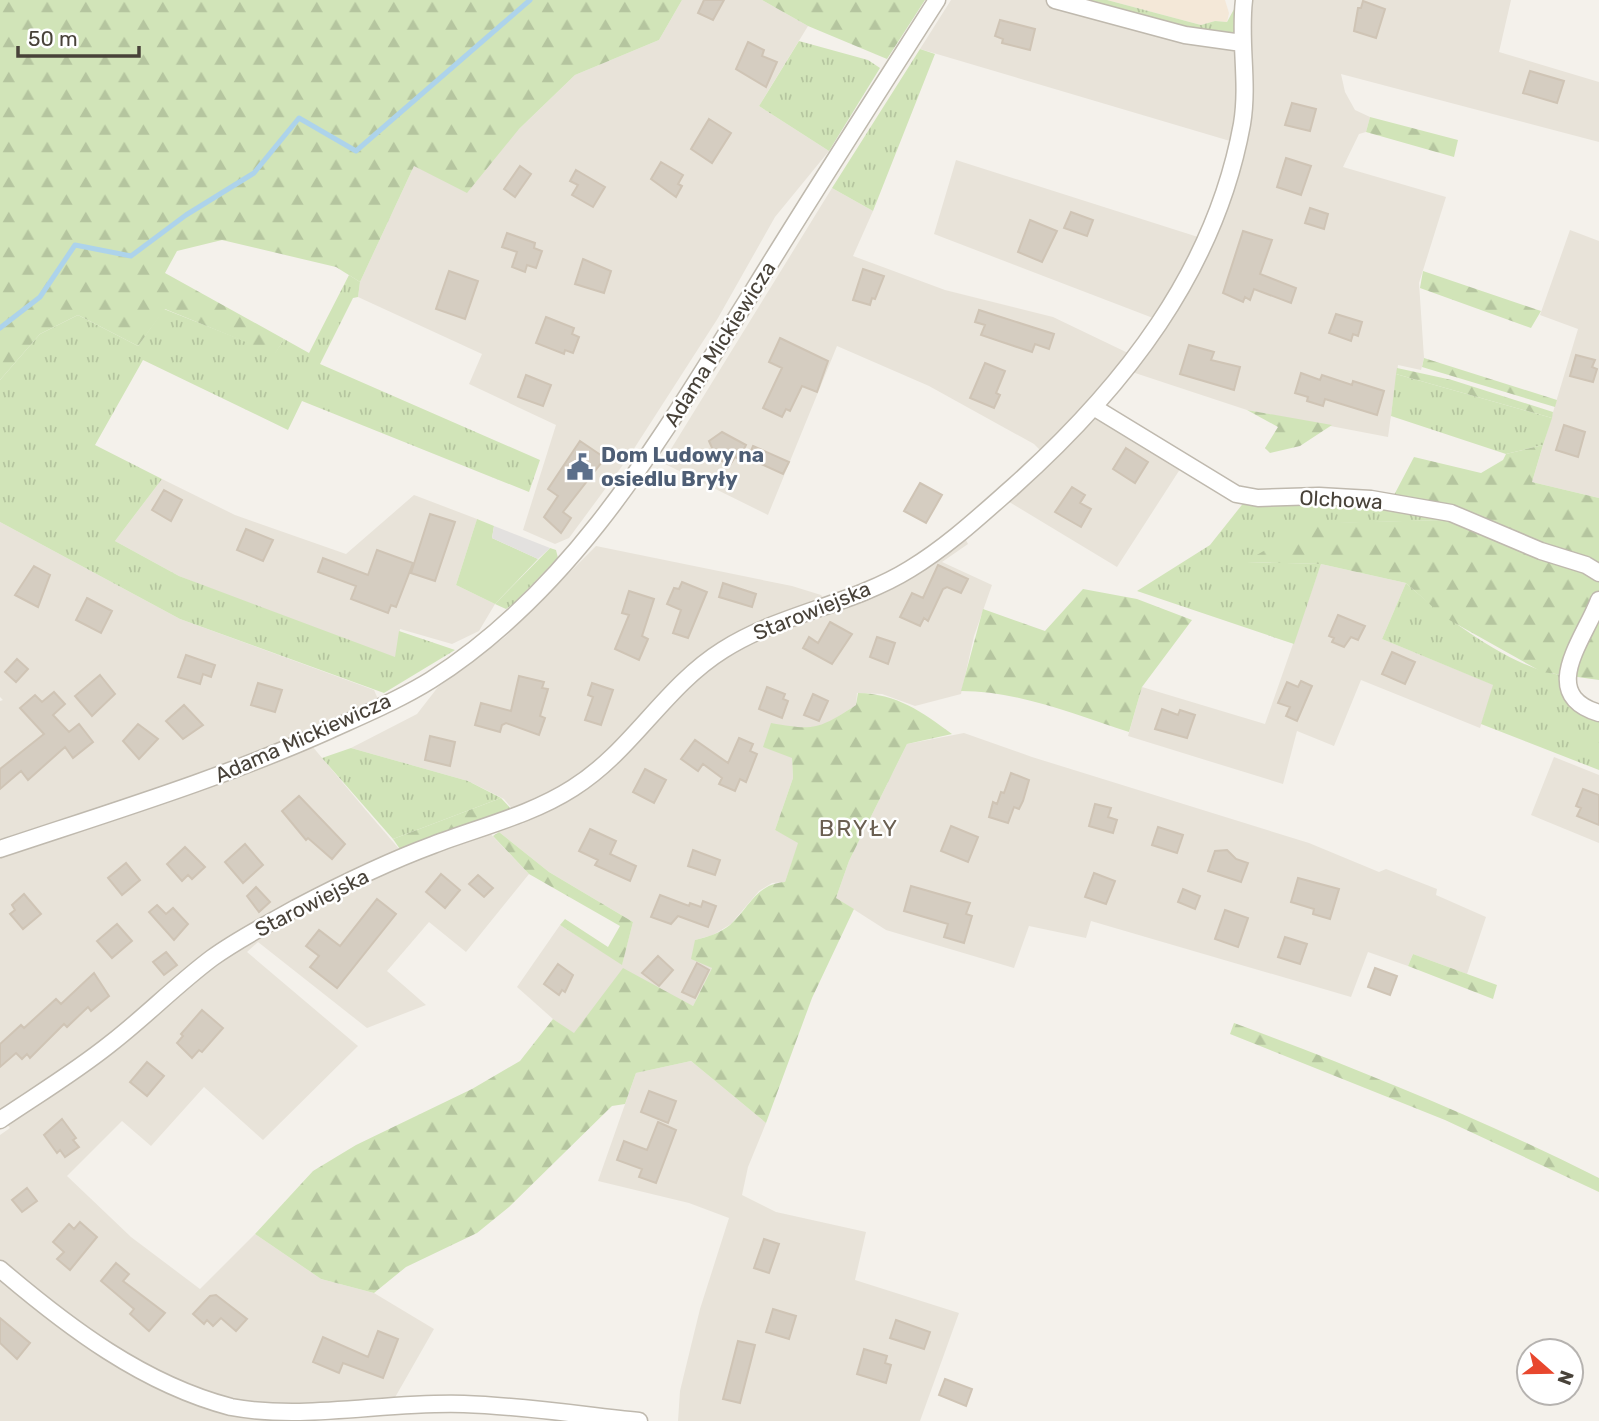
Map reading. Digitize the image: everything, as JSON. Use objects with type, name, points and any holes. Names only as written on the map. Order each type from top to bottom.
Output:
[{"type":"street","name":"Adama Mickiewicza","points":[[0,849],[246,767],[359,717],[430,680],[482,642],[541,588],[609,514],[676,418],[937,0]]},
{"type":"street","points":[[1055,0],[1185,35],[1242,43]]},
{"type":"street","name":"Starowiejska","points":[[0,1120],[106,1048],[199,969],[241,940],[300,906],[430,846],[516,815],[575,787],[614,757],[667,696],[715,655],[782,620],[855,595],[910,569],[962,532],[1095,408],[1178,298],[1222,200],[1241,126],[1246,86],[1242,43],[1244,0]]},
{"type":"street","name":"Olchowa","points":[[1095,408],[1236,494],[1258,498],[1319,496],[1371,499],[1451,513],[1541,551],[1586,565],[1599,573]]},
{"type":"street","points":[[1599,600],[1566,681],[1570,698],[1576,705],[1599,713]]},
{"type":"street","points":[[0,1269],[110,1355],[177,1387],[232,1407],[291,1413],[463,1404],[639,1421]]},
{"type":"shaded area","points":[[682,0],[762,0],[808,26],[759,106],[829,151],[775,217],[718,318],[628,458],[569,538],[555,544],[523,530],[556,425],[469,384],[482,354],[358,297],[360,282],[414,166],[519,129],[575,75],[659,40]]},
{"type":"shaded area","points":[[951,0],[1055,0],[1242,43],[1244,0],[1511,0],[1499,52],[1599,82],[1599,142],[1341,74],[1345,92],[1355,110],[1370,117],[1366,132],[1359,134],[1343,167],[1446,197],[1419,283],[1424,358],[1421,370],[1398,365],[1388,437],[1247,410],[1126,370],[1095,408],[1184,463],[1117,567],[1001,497],[1046,456],[1034,444],[929,386],[837,346],[768,515],[665,464],[671,449],[832,188],[873,211],[853,256],[945,290],[1053,317],[1128,353],[1153,318],[934,234],[956,160],[1198,237],[1229,156],[1230,141],[920,49]]},
{"type":"shaded area","points":[[1107,0],[1225,0],[1229,13],[1227,22],[1215,21],[1201,25]]},
{"type":"shaded area","points":[[1570,230],[1599,241],[1599,498],[1532,482],[1578,329],[1540,315]]},
{"type":"shaded area","points":[[162,479],[235,515],[346,554],[414,495],[477,519],[456,585],[495,604],[479,631],[452,644],[400,629],[396,658],[288,619],[179,576],[115,541]]},
{"type":"shaded area","points":[[0,522],[180,619],[374,690],[381,706],[307,740],[364,808],[406,857],[484,827],[529,874],[466,952],[429,922],[387,971],[426,1005],[367,1028],[258,942],[247,952],[358,1046],[263,1140],[204,1087],[151,1146],[122,1121],[67,1176],[131,1237],[200,1289],[255,1234],[321,1279],[374,1293],[434,1329],[389,1408],[306,1413],[302,1421],[0,1421],[0,1135],[10,1128],[0,1115],[0,701],[3,700],[0,697]]},
{"type":"shaded area","points":[[494,526],[550,548],[538,559],[492,538]]},
{"type":"shaded area","points":[[962,532],[968,544],[942,562],[992,585],[974,636],[961,694],[915,706],[882,694],[857,693],[856,705],[825,725],[806,730],[792,758],[793,778],[775,830],[799,842],[785,882],[772,883],[759,891],[731,924],[713,935],[695,940],[712,968],[693,1006],[681,1002],[574,1034],[553,1019],[517,987],[560,925],[622,964],[633,922],[549,872],[499,832],[524,823],[504,799],[468,781],[351,748],[417,714],[438,687],[505,637],[596,546],[792,586],[821,595],[828,604],[855,595]]},
{"type":"shaded area","points":[[1321,564],[1406,583],[1382,639],[1494,685],[1480,728],[1361,680],[1334,746],[1297,731],[1283,784],[1128,736],[1142,687],[1265,724]]},
{"type":"shaded area","points":[[964,733],[1032,757],[1309,843],[1379,872],[1386,869],[1437,889],[1436,895],[1486,917],[1467,974],[1413,954],[1408,966],[1368,952],[1351,997],[1091,921],[1086,938],[1029,926],[1014,968],[886,930],[836,898],[849,861],[907,744]]},
{"type":"shaded area","points":[[1554,757],[1599,775],[1599,843],[1531,815]]},
{"type":"shaded area","points":[[691,1061],[766,1123],[748,1167],[742,1195],[776,1212],[866,1232],[855,1280],[959,1313],[920,1421],[678,1421],[680,1391],[700,1309],[729,1218],[689,1203],[598,1181],[636,1073]]},
{"type":"green space","points":[[0,0],[682,0],[659,40],[575,75],[519,129],[467,193],[414,166],[360,282],[336,267],[222,240],[177,251],[165,273],[284,339],[275,354],[165,309],[138,346],[78,315],[40,334],[0,380]]},
{"type":"green space","points":[[762,0],[925,0],[887,59],[808,26]]},
{"type":"green space","points":[[1078,0],[1107,0],[1201,25],[1215,21],[1227,22],[1239,0],[1240,31],[1224,37]]},
{"type":"green space","points":[[799,41],[868,60],[880,68],[829,151],[759,106]]},
{"type":"green space","points":[[920,49],[935,54],[873,211],[832,188]]},
{"type":"green space","points":[[1370,117],[1458,140],[1454,157],[1366,132]]},
{"type":"green space","points":[[1423,271],[1541,311],[1531,328],[1420,288]]},
{"type":"green space","points":[[349,275],[360,282],[358,297],[353,298],[320,364],[540,460],[529,492],[302,401],[288,430],[143,360],[95,445],[162,479],[115,541],[179,576],[395,657],[399,631],[455,650],[384,693],[180,619],[0,522],[0,380],[40,334],[78,315],[138,346],[164,309],[275,353],[284,339],[309,353]]},
{"type":"green space","points":[[1424,358],[1557,400],[1555,407],[1422,367]]},
{"type":"green space","points":[[1397,368],[1452,380],[1553,412],[1552,418],[1396,374]]},
{"type":"green space","points":[[1396,374],[1552,418],[1543,445],[1506,454],[1391,416]]},
{"type":"green space","points":[[1247,410],[1332,425],[1300,446],[1270,453],[1265,448],[1278,427]]},
{"type":"green space","points":[[1543,445],[1532,482],[1599,498],[1599,680],[1542,672],[1444,617],[1406,583],[1321,564],[1245,562],[1306,526],[1318,523],[1445,520],[1393,497],[1414,457],[1481,473],[1503,460],[1506,454]]},
{"type":"green space","points":[[1335,500],[1445,520],[1339,523],[1247,562],[1321,564],[1294,644],[1137,591],[1210,545],[1245,501]]},
{"type":"green space","points":[[477,519],[494,526],[492,538],[538,559],[495,604],[456,585]]},
{"type":"green space","points":[[550,548],[556,550],[558,558],[513,604],[506,609],[495,604]]},
{"type":"green space","points":[[1406,583],[1458,625],[1500,652],[1542,671],[1561,675],[1563,693],[1570,705],[1582,713],[1599,718],[1599,770],[1481,724],[1493,685],[1382,639]]},
{"type":"green space","points":[[1083,589],[1137,599],[1192,620],[1142,687],[1129,732],[1025,699],[961,691],[983,609],[1045,631]]},
{"type":"green space","points":[[858,693],[897,700],[952,734],[907,744],[849,861],[836,898],[854,909],[812,998],[766,1123],[691,1061],[636,1073],[625,1104],[612,1106],[509,1207],[477,1233],[406,1267],[374,1293],[321,1279],[255,1234],[313,1171],[356,1145],[472,1089],[520,1061],[553,1019],[574,1033],[623,968],[693,1006],[712,968],[691,959],[695,940],[726,928],[760,892],[785,882],[798,843],[775,830],[793,778],[792,758],[763,747],[771,723],[798,727],[816,726],[856,705]]},
{"type":"green space","points":[[351,748],[468,781],[501,798],[393,839],[322,758]]},
{"type":"green space","points":[[501,798],[512,810],[402,852],[393,839]]},
{"type":"green space","points":[[499,832],[549,872],[633,922],[622,965],[560,925],[565,919],[608,947],[620,926],[529,874],[493,836]]},
{"type":"green space","points":[[1413,954],[1497,985],[1493,999],[1408,966]]},
{"type":"green space","points":[[1234,1023],[1373,1076],[1509,1135],[1599,1178],[1599,1192],[1445,1120],[1230,1034]]},
{"type":"building","points":[[704,0],[724,0],[713,20],[698,13]]},
{"type":"building","points":[[1363,1],[1385,9],[1376,38],[1354,31],[1358,8],[1361,8]]},
{"type":"building","points":[[1000,20],[1035,29],[1030,50],[1002,43],[1003,39],[995,36]]},
{"type":"building","points":[[748,42],[764,50],[762,56],[777,62],[766,87],[736,69]]},
{"type":"building","points":[[1530,71],[1564,81],[1557,103],[1523,93]]},
{"type":"building","points":[[1292,103],[1316,109],[1310,131],[1285,125]]},
{"type":"building","points":[[709,119],[731,133],[712,163],[691,149]]},
{"type":"building","points":[[1286,158],[1311,166],[1301,195],[1277,187]]},
{"type":"building","points":[[661,162],[683,175],[678,184],[682,186],[676,197],[651,179]]},
{"type":"building","points":[[520,166],[531,174],[515,197],[504,189]]},
{"type":"building","points":[[576,170],[605,187],[593,207],[572,195],[578,185],[570,181]]},
{"type":"building","points":[[1310,208],[1328,214],[1324,229],[1305,223]]},
{"type":"building","points":[[1071,212],[1093,220],[1087,236],[1064,228]]},
{"type":"building","points":[[1030,220],[1057,231],[1042,262],[1018,252]]},
{"type":"building","points":[[1243,231],[1272,240],[1260,274],[1296,288],[1291,303],[1254,289],[1250,300],[1245,297],[1243,302],[1223,293]]},
{"type":"building","points":[[507,233],[535,243],[534,248],[542,251],[536,268],[527,265],[525,272],[512,267],[517,252],[502,247]]},
{"type":"building","points":[[583,259],[611,271],[604,293],[575,284]]},
{"type":"building","points":[[863,269],[884,276],[870,305],[853,300]]},
{"type":"building","points":[[449,271],[478,281],[465,319],[436,309]]},
{"type":"building","points":[[979,310],[1054,334],[1049,349],[1035,344],[1032,352],[981,335],[985,325],[975,322]]},
{"type":"building","points":[[1336,314],[1362,322],[1358,336],[1353,334],[1351,341],[1329,333]]},
{"type":"building","points":[[546,317],[574,328],[572,334],[579,337],[573,353],[565,350],[564,354],[536,343]]},
{"type":"building","points":[[780,338],[828,361],[817,392],[802,386],[790,411],[786,409],[782,417],[763,408],[782,368],[769,362]]},
{"type":"building","points":[[1189,345],[1214,352],[1211,360],[1240,367],[1234,390],[1180,374]]},
{"type":"building","points":[[1576,355],[1595,360],[1592,367],[1597,369],[1593,382],[1570,376]]},
{"type":"building","points":[[985,363],[1005,371],[996,393],[1000,395],[994,408],[970,398]]},
{"type":"building","points":[[1301,373],[1320,380],[1322,375],[1352,385],[1353,381],[1384,391],[1377,415],[1325,399],[1323,406],[1307,401],[1308,397],[1295,393]]},
{"type":"building","points":[[526,375],[551,385],[543,406],[518,397]]},
{"type":"building","points":[[1564,425],[1585,432],[1578,457],[1556,450]]},
{"type":"building","points":[[722,432],[746,445],[739,459],[735,457],[730,465],[710,455],[713,450],[709,441]]},
{"type":"building","name":"Dom Ludowy na osiedlu Bryły","points":[[580,441],[605,458],[563,512],[571,518],[561,533],[544,517],[558,496],[548,489]]},
{"type":"building","points":[[753,446],[789,462],[783,474],[748,458]]},
{"type":"building","points":[[1126,448],[1148,462],[1135,483],[1113,469]]},
{"type":"building","points":[[920,483],[942,495],[926,523],[904,511]]},
{"type":"building","points":[[1072,487],[1085,495],[1080,503],[1091,509],[1081,527],[1055,512]]},
{"type":"building","points":[[164,490],[182,500],[171,521],[152,510]]},
{"type":"building","points":[[430,514],[455,522],[435,581],[411,573]]},
{"type":"building","points":[[246,529],[273,540],[263,561],[237,550]]},
{"type":"building","points":[[377,550],[413,563],[396,607],[391,605],[388,613],[351,599],[356,586],[318,572],[323,558],[368,575]]},
{"type":"building","points":[[938,565],[968,579],[961,593],[947,587],[943,589],[928,621],[924,618],[920,626],[900,617],[912,593],[923,598]]},
{"type":"building","points":[[34,566],[50,575],[38,607],[15,595]]},
{"type":"building","points":[[682,582],[707,592],[688,638],[673,633],[681,610],[667,604],[674,588],[679,589]]},
{"type":"building","points":[[723,583],[756,594],[752,607],[719,597]]},
{"type":"building","points":[[629,591],[654,599],[642,636],[648,639],[639,660],[615,649],[629,615],[622,613]]},
{"type":"building","points":[[87,598],[112,611],[101,633],[76,620]]},
{"type":"building","points":[[1338,615],[1365,626],[1358,640],[1351,637],[1344,647],[1332,642],[1334,638],[1329,636]]},
{"type":"building","points":[[830,622],[852,634],[832,664],[803,648],[809,637],[818,643]]},
{"type":"building","points":[[877,637],[895,643],[888,664],[870,657]]},
{"type":"building","points":[[1392,652],[1415,662],[1405,684],[1382,674]]},
{"type":"building","points":[[186,655],[215,665],[211,677],[203,674],[200,684],[178,677]]},
{"type":"building","points":[[17,659],[28,669],[16,682],[5,672]]},
{"type":"building","points":[[100,675],[115,694],[92,716],[75,696]]},
{"type":"building","points":[[519,676],[544,682],[542,688],[548,689],[540,716],[545,718],[539,735],[506,723],[502,725],[500,732],[475,725],[481,703],[511,711]]},
{"type":"building","points":[[1301,681],[1312,686],[1297,721],[1286,716],[1290,707],[1278,703],[1287,682],[1298,687]]},
{"type":"building","points":[[258,683],[282,690],[275,712],[251,705]]},
{"type":"building","points":[[592,683],[613,690],[601,725],[585,720],[593,697],[588,695]]},
{"type":"building","points":[[767,687],[785,694],[783,699],[788,701],[782,718],[759,709]]},
{"type":"building","points":[[54,692],[65,704],[53,715],[69,732],[79,724],[93,742],[73,758],[65,747],[28,780],[21,771],[0,789],[0,769],[44,734],[20,708],[35,695],[42,702]]},
{"type":"building","points":[[813,694],[828,701],[819,721],[804,715]]},
{"type":"building","points":[[184,705],[203,725],[183,739],[166,721]]},
{"type":"building","points":[[1162,709],[1178,715],[1180,710],[1195,715],[1187,738],[1155,729]]},
{"type":"building","points":[[138,724],[158,739],[139,759],[123,741]]},
{"type":"building","points":[[430,736],[455,742],[450,766],[425,760]]},
{"type":"building","points":[[739,738],[753,744],[750,751],[757,754],[746,782],[740,779],[735,791],[719,784],[722,778],[703,764],[698,771],[681,759],[695,740],[728,763]]},
{"type":"building","points":[[645,769],[666,780],[654,803],[633,792]]},
{"type":"building","points":[[1011,773],[1029,780],[1023,801],[1019,809],[1014,807],[1008,823],[989,817],[993,802],[997,804],[1001,792],[1004,793]]},
{"type":"building","points":[[1583,789],[1599,795],[1599,825],[1577,816],[1581,808],[1576,806]]},
{"type":"building","points":[[299,796],[345,844],[332,859],[308,838],[306,840],[282,811]]},
{"type":"building","points":[[1095,804],[1111,808],[1108,817],[1117,820],[1113,833],[1089,826]]},
{"type":"building","points":[[951,826],[978,837],[968,862],[941,851]]},
{"type":"building","points":[[1158,827],[1183,835],[1177,853],[1152,845]]},
{"type":"building","points":[[590,829],[616,841],[610,854],[636,866],[630,881],[595,865],[598,860],[579,851]]},
{"type":"building","points":[[245,844],[263,865],[243,883],[225,862]]},
{"type":"building","points":[[185,847],[205,867],[192,879],[188,875],[182,881],[167,864]]},
{"type":"building","points":[[693,850],[720,860],[715,875],[688,866]]},
{"type":"building","points":[[1227,850],[1236,859],[1248,863],[1241,882],[1208,871],[1215,851]]},
{"type":"building","points":[[126,863],[140,880],[122,895],[108,878]]},
{"type":"building","points":[[1094,873],[1115,881],[1106,904],[1085,897]]},
{"type":"building","points":[[441,874],[460,890],[445,908],[426,892]]},
{"type":"building","points":[[478,875],[493,888],[484,897],[469,884]]},
{"type":"building","points":[[1298,878],[1339,889],[1330,919],[1313,914],[1314,909],[1291,902]]},
{"type":"building","points":[[911,886],[970,903],[966,914],[972,916],[964,943],[944,937],[948,924],[904,911]]},
{"type":"building","points":[[256,887],[270,902],[259,912],[247,896]]},
{"type":"building","points":[[1183,889],[1200,896],[1195,909],[1178,902]]},
{"type":"building","points":[[24,894],[41,914],[23,929],[10,914],[15,910],[12,905]]},
{"type":"building","points":[[660,895],[689,906],[690,903],[701,907],[703,901],[716,906],[708,927],[678,916],[671,924],[651,917]]},
{"type":"building","points":[[377,899],[396,914],[337,988],[310,967],[319,956],[306,946],[319,930],[340,946]]},
{"type":"building","points":[[157,905],[166,914],[173,908],[188,924],[174,940],[149,912]]},
{"type":"building","points":[[1225,910],[1248,918],[1238,947],[1215,939]]},
{"type":"building","points":[[117,924],[132,941],[112,958],[97,941]]},
{"type":"building","points":[[1285,937],[1307,944],[1300,964],[1278,957]]},
{"type":"building","points":[[166,952],[177,965],[164,975],[153,962]]},
{"type":"building","points":[[658,956],[673,970],[659,986],[642,973]]},
{"type":"building","points":[[697,963],[709,970],[695,998],[682,992]]},
{"type":"building","points":[[558,964],[573,975],[565,992],[562,990],[559,995],[544,984]]},
{"type":"building","points":[[1375,968],[1397,976],[1390,995],[1368,987]]},
{"type":"building","points":[[94,973],[109,996],[91,1011],[88,1007],[67,1027],[64,1024],[30,1058],[27,1054],[22,1059],[16,1053],[0,1067],[0,1044],[21,1025],[24,1028],[56,999],[61,1004]]},
{"type":"building","points":[[202,1010],[223,1028],[202,1052],[199,1050],[192,1058],[177,1043],[183,1036],[181,1034]]},
{"type":"building","points":[[147,1062],[164,1076],[147,1096],[130,1082]]},
{"type":"building","points":[[649,1091],[676,1101],[668,1123],[641,1112]]},
{"type":"building","points":[[62,1119],[76,1138],[73,1140],[79,1147],[65,1157],[60,1150],[57,1153],[44,1135]]},
{"type":"building","points":[[658,1122],[676,1130],[656,1183],[639,1177],[642,1169],[617,1160],[624,1141],[647,1150]]},
{"type":"building","points":[[27,1188],[37,1201],[22,1212],[12,1200]]},
{"type":"building","points":[[80,1222],[97,1237],[70,1270],[57,1259],[64,1252],[53,1242],[69,1224],[74,1229]]},
{"type":"building","points":[[764,1239],[779,1244],[769,1273],[754,1268]]},
{"type":"building","points":[[116,1263],[129,1274],[123,1281],[165,1313],[149,1331],[130,1314],[134,1309],[101,1281]]},
{"type":"building","points":[[216,1295],[247,1319],[236,1331],[221,1318],[213,1326],[207,1320],[204,1324],[193,1314],[210,1296]]},
{"type":"building","points":[[773,1309],[796,1316],[789,1339],[766,1332]]},
{"type":"building","points":[[0,1318],[30,1343],[17,1359],[0,1343]]},
{"type":"building","points":[[896,1320],[930,1332],[924,1349],[890,1338]]},
{"type":"building","points":[[378,1331],[398,1339],[383,1378],[343,1363],[339,1373],[313,1362],[323,1337],[368,1357]]},
{"type":"building","points":[[738,1341],[755,1345],[740,1403],[723,1399]]},
{"type":"building","points":[[864,1349],[887,1356],[885,1363],[891,1365],[886,1383],[857,1374]]},
{"type":"building","points":[[945,1379],[972,1389],[966,1406],[939,1395]]},
{"type":"waterway","points":[[0,328],[40,297],[75,245],[131,256],[186,215],[254,173],[299,118],[356,151],[530,0]]},
{"type":"place","name":"Dom Ludowy na osiedlu Bryły","points":[[580,467]]},
{"type":"district","name":"BRYŁY","points":[[859,828]]}]
